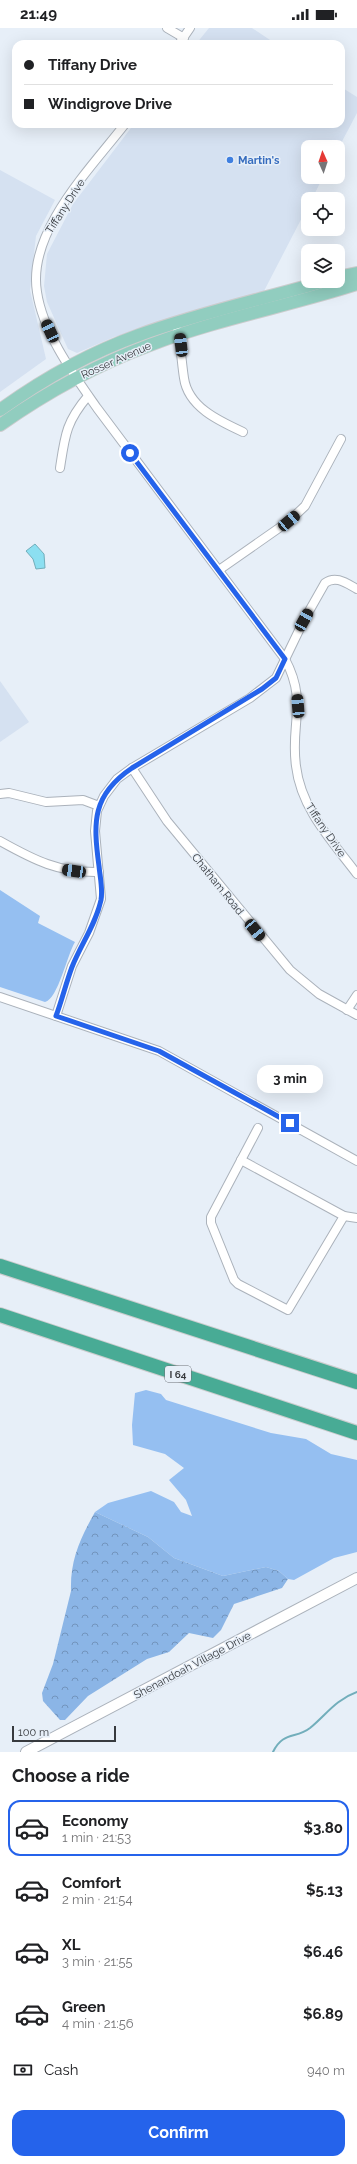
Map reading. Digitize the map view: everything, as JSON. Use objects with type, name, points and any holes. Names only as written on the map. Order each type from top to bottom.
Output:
[{"type":"highway","points":[[0,1266],[357,1382]]},
{"type":"highway","name":"I 64","points":[[0,1315],[357,1433]]},
{"type":"main road","points":[[345,276],[357,274]]},
{"type":"main road","name":"Rosser Avenue","points":[[0,425],[76,378],[150,344],[357,284]]},
{"type":"main road","name":"Rosser Avenue","points":[[0,410],[27,391],[68,367],[115,344],[175,323],[301,288]]},
{"type":"street","points":[[168,28],[181,40]]},
{"type":"street","points":[[183,40],[190,28]]},
{"type":"street","name":"Tiffany Drive","points":[[122,128],[70,194],[42,242],[36,268],[37,294],[45,320],[68,367],[88,396],[285,659],[294,677],[297,693],[298,717],[295,756],[302,793],[310,809],[357,874]]},
{"type":"street","points":[[175,323],[179,335],[184,379],[190,395],[195,402],[214,417],[243,432]]},
{"type":"street","points":[[60,468],[67,428],[75,412],[88,396]]},
{"type":"street","points":[[219,570],[283,525],[305,506],[341,439]]},
{"type":"street","points":[[56,1016],[72,966],[98,908],[102,890],[95,831],[99,806],[110,787],[132,768],[262,689],[276,678],[325,583],[329,580],[337,579],[357,589]]},
{"type":"street","name":"Chatham Road","points":[[132,768],[167,821],[280,959],[310,987],[357,1015]]},
{"type":"street","points":[[0,794],[9,793],[50,802],[83,800],[99,806]]},
{"type":"street","points":[[0,841],[48,865],[64,870],[100,872]]},
{"type":"street","points":[[347,1010],[357,995]]},
{"type":"street","points":[[0,997],[171,1056],[357,1160]]},
{"type":"street","points":[[258,1128],[211,1217],[210,1223],[234,1280],[243,1287],[288,1310],[344,1216]]},
{"type":"street","points":[[241,1160],[344,1216],[357,1218]]},
{"type":"street","name":"Shenandoah Village Drive","points":[[26,1752],[357,1578]]},
{"type":"shaded area","points":[[209,28],[252,28],[270,40],[199,40]]},
{"type":"shaded area","points":[[345,90],[357,97],[357,113],[343,140],[301,140],[301,184],[320,184],[316,192],[301,192],[301,220],[264,291],[114,337],[77,353],[68,349],[47,302],[44,286],[47,254],[73,204],[131,128],[345,128]]},
{"type":"shaded area","points":[[0,170],[55,200],[36,236],[30,290],[46,359],[0,392]]},
{"type":"shaded area","points":[[35,544],[44,554],[45,568],[36,569],[33,559],[26,551]]},
{"type":"shaded area","points":[[0,681],[29,722],[0,742]]},
{"type":"shaded area","points":[[0,890],[40,916],[38,923],[75,942],[54,993],[50,999],[45,1002],[0,987]]},
{"type":"shaded area","points":[[146,1390],[161,1394],[166,1400],[271,1433],[306,1439],[331,1454],[357,1460],[357,1552],[334,1558],[294,1580],[288,1579],[279,1571],[266,1567],[223,1576],[174,1558],[148,1537],[95,1512],[108,1503],[151,1491],[174,1502],[181,1512],[192,1516],[186,1500],[169,1480],[184,1468],[165,1454],[133,1445],[132,1425],[135,1393]]},
{"type":"green space","points":[[95,1512],[148,1537],[174,1558],[223,1576],[266,1567],[279,1571],[288,1579],[282,1588],[234,1604],[221,1630],[213,1638],[189,1633],[169,1652],[147,1659],[88,1696],[65,1720],[60,1720],[43,1701],[42,1693],[53,1664],[71,1591],[74,1560],[85,1531]]},
{"type":"waterway","points":[[273,1752],[277,1745],[285,1738],[310,1728],[337,1703],[349,1695],[357,1692]]},
{"type":"place","name":"Martin's","points":[[230,160]]},
{"type":"route","points":[[130,453],[285,659],[276,678],[262,689],[250,698],[150,756],[117,778],[104,796],[97,811],[95,822],[102,890],[101,899],[89,933],[72,966],[56,1016],[171,1056],[290,1123]]}]
